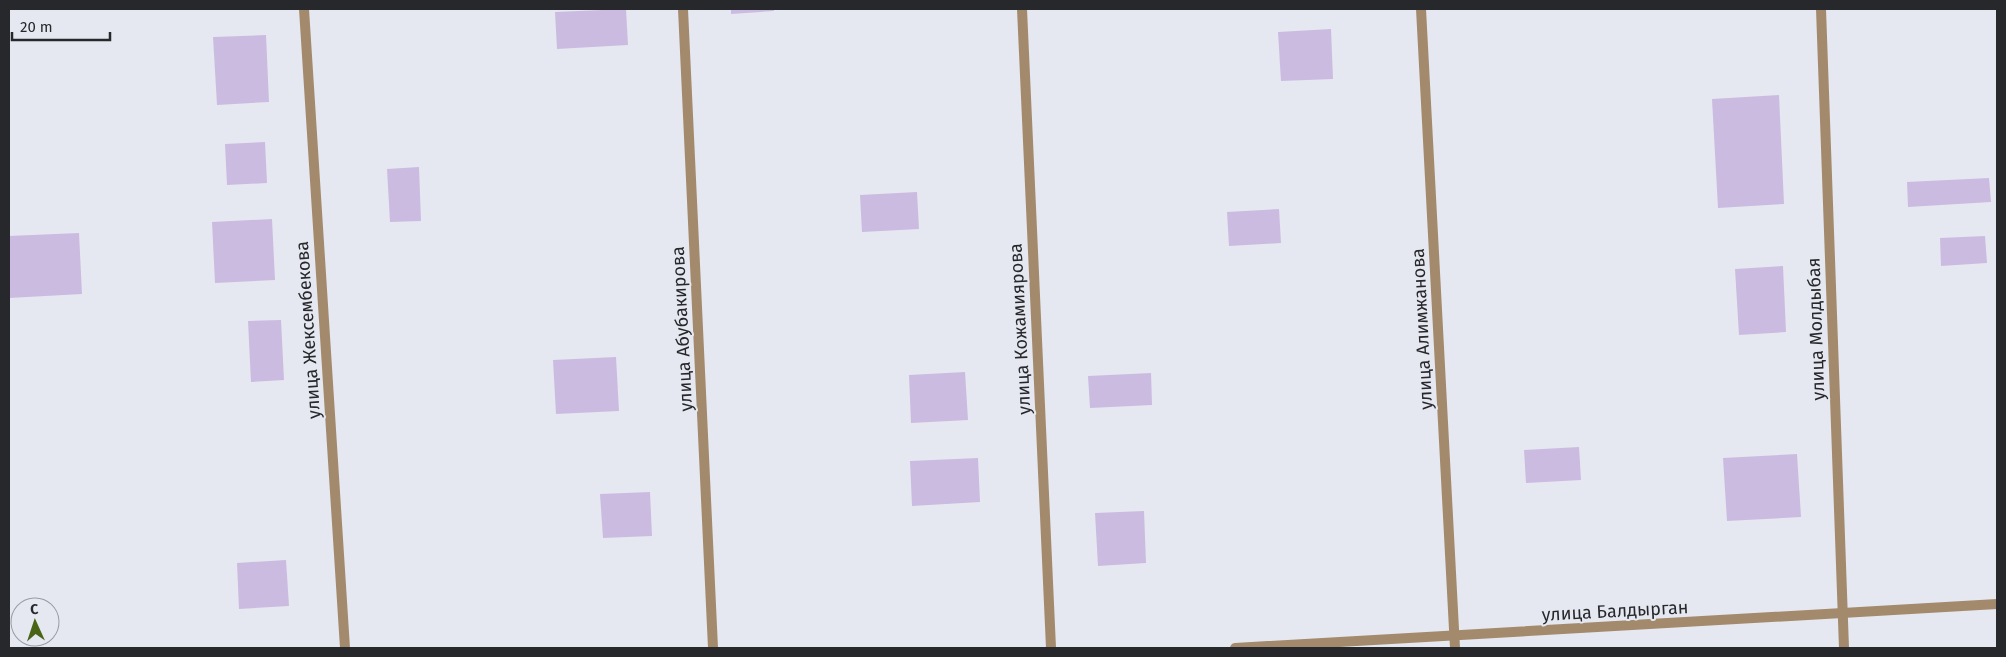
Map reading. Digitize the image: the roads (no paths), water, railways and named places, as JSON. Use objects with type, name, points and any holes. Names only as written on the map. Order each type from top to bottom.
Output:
[{"type":"street","name":"улица Жексембекова","points":[[304,9],[345,648]]},
{"type":"street","name":"улица Абубакирова","points":[[683,9],[713,648]]},
{"type":"street","name":"улица Кожамиярова","points":[[1022,9],[1051,648]]},
{"type":"street","name":"улица Алимжанова","points":[[1421,9],[1455,648]]},
{"type":"street","name":"улица Молдыбая","points":[[1821,9],[1844,648]]},
{"type":"street","name":"улица Балдырган","points":[[1235,648],[1454,637],[1997,604]]}]
